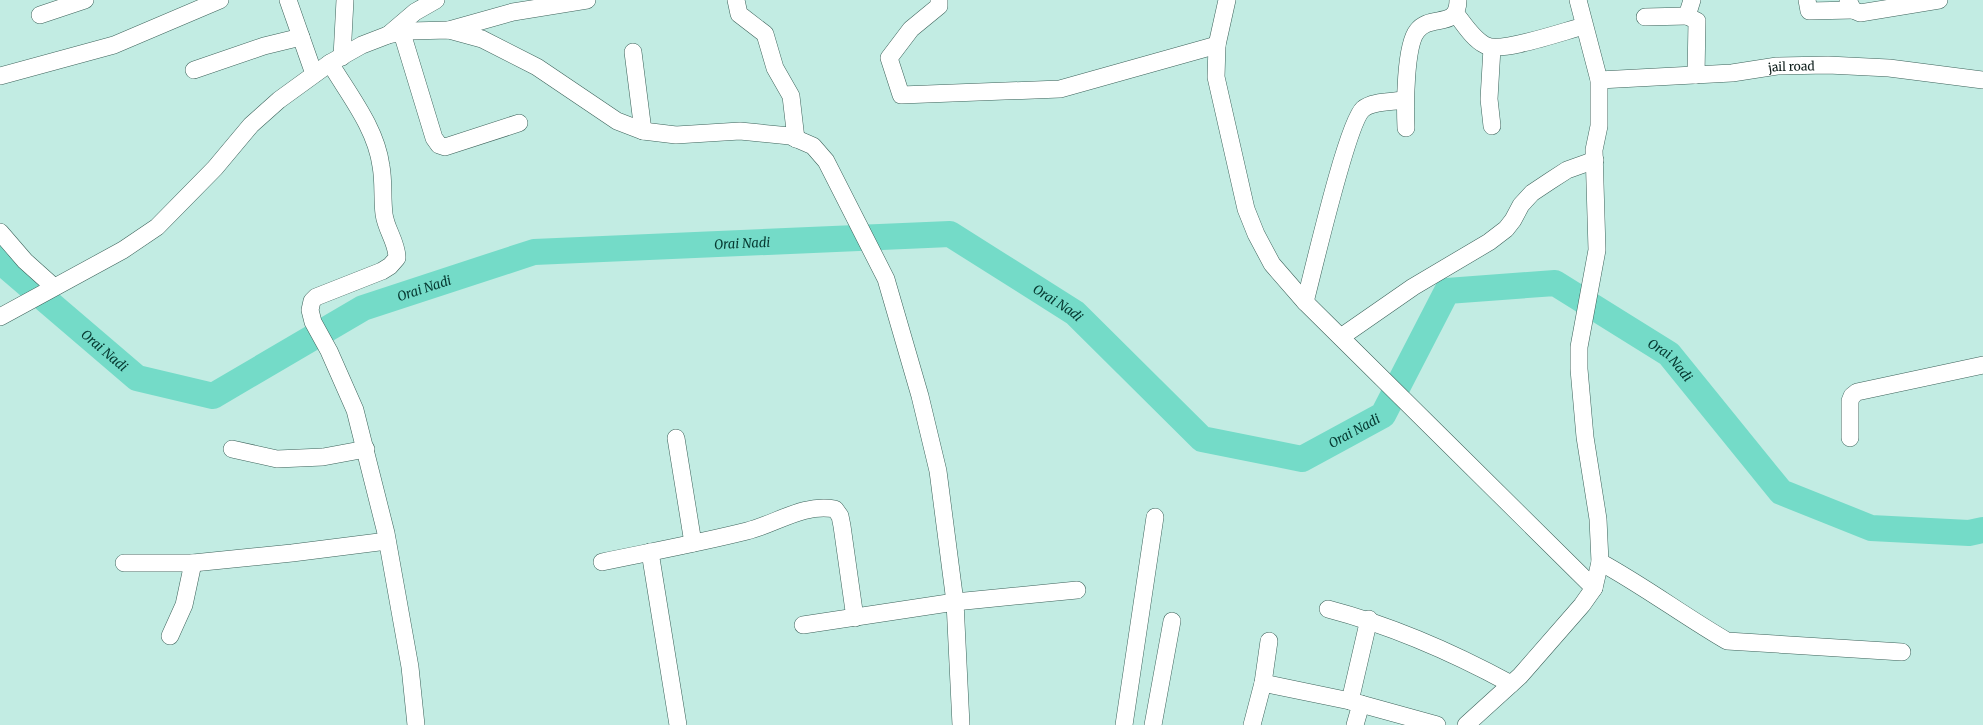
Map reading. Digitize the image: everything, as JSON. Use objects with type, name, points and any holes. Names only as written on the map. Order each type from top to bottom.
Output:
[{"type":"street","points":[[40,15],[85,0]]},
{"type":"street","points":[[0,76],[114,45],[220,0]]},
{"type":"street","points":[[288,0],[314,74]]},
{"type":"street","points":[[346,0],[336,60],[375,143],[381,166],[384,215],[387,228],[397,248],[397,258],[382,272],[316,297],[312,301],[310,310],[313,322],[329,351],[355,410],[366,449],[387,541],[410,667],[416,725]]},
{"type":"street","points":[[395,34],[415,12],[436,0]]},
{"type":"street","points":[[5,314],[123,250],[157,226],[215,168],[251,125],[279,100],[314,74],[362,45],[395,34],[410,31],[449,30],[514,12],[587,0]]},
{"type":"street","points":[[736,0],[739,14],[765,34],[775,68],[791,96],[796,139]]},
{"type":"street","points":[[938,0],[939,6],[911,29],[889,58],[901,94],[1060,89],[1217,45]]},
{"type":"street","points":[[1227,0],[1217,45],[1216,77],[1246,209],[1256,234],[1272,264],[1305,302],[1594,588]]},
{"type":"street","points":[[1466,725],[1511,684],[1582,605],[1594,588],[1600,562],[1598,519],[1585,437],[1579,368],[1579,347],[1597,250],[1595,160],[1599,126],[1599,80],[1578,0]]},
{"type":"street","points":[[1687,16],[1692,0]]},
{"type":"street","points":[[1807,0],[1809,11],[1851,5],[1860,13],[1940,0]]},
{"type":"street","points":[[1457,7],[1474,36],[1484,45],[1492,48],[1506,47],[1584,26]]},
{"type":"street","points":[[1406,128],[1404,100],[1407,72],[1416,32],[1422,26],[1432,21],[1451,18],[1457,7]]},
{"type":"street","points":[[1645,17],[1687,16],[1697,21],[1696,74]]},
{"type":"street","points":[[449,30],[482,39],[508,51],[537,67],[617,121],[643,131],[676,135],[740,131],[790,136],[813,146],[826,161],[847,199],[886,279],[920,396],[938,471],[955,602],[961,725]]},
{"type":"street","points":[[395,34],[434,138],[439,145],[445,147],[519,122]]},
{"type":"street","points":[[194,70],[264,46],[301,37]]},
{"type":"street","points":[[1492,48],[1489,99],[1492,126]]},
{"type":"street","points":[[634,52],[643,131]]},
{"type":"street","name":"jail road","points":[[1599,80],[1732,72],[1777,66],[1889,68],[1983,80]]},
{"type":"street","points":[[1305,302],[1346,146],[1357,117],[1368,105],[1404,100]]},
{"type":"street","points":[[1341,338],[1413,287],[1494,238],[1506,229],[1521,205],[1532,193],[1567,170],[1595,160]]},
{"type":"street","points":[[0,232],[51,289]]},
{"type":"street","points":[[1850,438],[1850,401],[1852,396],[1857,392],[1983,365]]},
{"type":"street","points":[[676,438],[693,543]]},
{"type":"street","points":[[232,449],[277,458],[323,457],[366,449]]},
{"type":"street","points":[[602,562],[749,531],[793,514],[823,507],[834,509],[840,516],[842,526],[855,618]]},
{"type":"street","points":[[1124,725],[1155,517]]},
{"type":"street","points":[[124,563],[194,563],[387,541]]},
{"type":"street","points":[[650,552],[678,725]]},
{"type":"street","points":[[1600,562],[1631,579],[1706,629],[1727,641],[1902,652]]},
{"type":"street","points":[[170,636],[184,605],[194,563]]},
{"type":"street","points":[[803,625],[955,602],[1077,590]]},
{"type":"street","points":[[1328,608],[1369,620],[1458,656],[1511,684]]},
{"type":"street","points":[[1355,725],[1356,703],[1369,620]]},
{"type":"street","points":[[1153,725],[1172,621]]},
{"type":"street","points":[[1252,725],[1263,683],[1269,641]]},
{"type":"street","points":[[1263,683],[1356,703],[1437,725]]},
{"type":"waterway","name":"Orai Nadi","points":[[0,254],[6,266],[137,378],[213,396],[363,308],[534,252],[950,234],[1075,313],[1202,439],[1302,459],[1383,415],[1447,291],[1555,283],[1669,354],[1781,492],[1871,528],[1969,533],[1983,530]]}]
